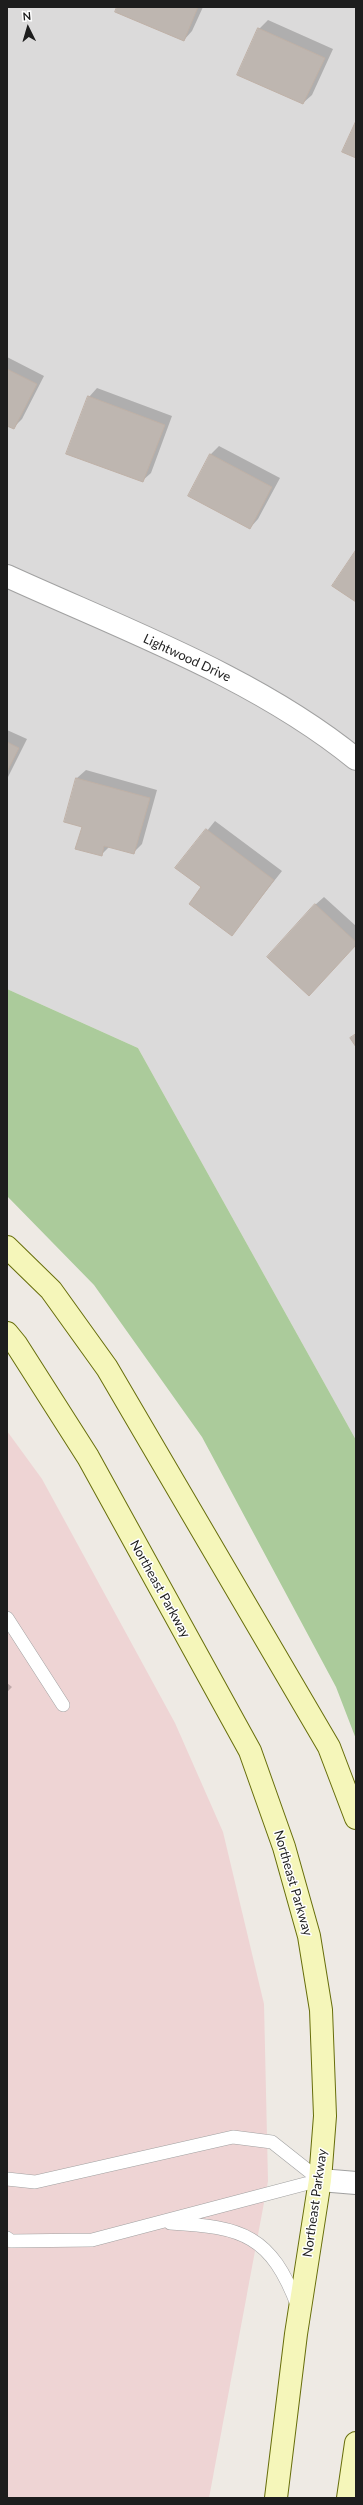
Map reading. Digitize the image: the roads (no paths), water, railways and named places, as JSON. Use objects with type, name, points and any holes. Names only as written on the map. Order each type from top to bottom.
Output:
[{"type":"street","name":"Lightwood Drive","points":[[7,576],[235,680],[323,733],[356,759]]},
{"type":"street","points":[[7,1247],[51,1290],[107,1368],[328,1747],[356,1818]]},
{"type":"street","name":"Northeast Parkway","points":[[7,1333],[16,1344],[88,1457],[250,1751],[284,1847],[311,1951],[321,2010],[325,2116],[320,2180],[299,2312],[276,2498]]},
{"type":"street","points":[[320,2180],[356,2183]]},
{"type":"street","points":[[348,2498],[356,2443]]},
{"type":"lane","points":[[7,1618],[64,1705]]},
{"type":"lane","points":[[7,2179],[35,2182],[233,2137],[272,2142],[320,2180]]},
{"type":"lane","points":[[8,2241],[92,2240],[320,2180]]},
{"type":"lane","points":[[156,2223],[214,2225],[240,2232],[270,2254],[287,2277],[299,2312]]}]
